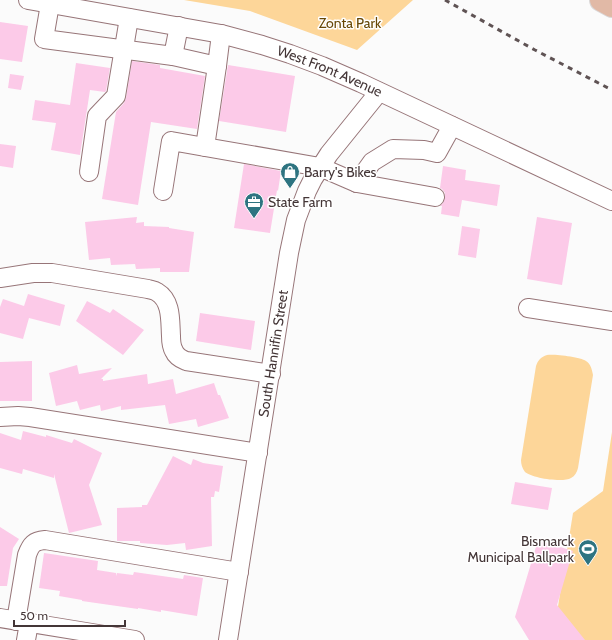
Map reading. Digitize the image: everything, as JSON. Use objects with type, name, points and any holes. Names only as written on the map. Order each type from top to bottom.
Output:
[{"type":"main road","points":[[600,0],[612,6]]},
{"type":"street","name":"West Front Avenue","points":[[28,0],[221,34],[262,45],[304,59],[341,74],[612,201]]},
{"type":"street","points":[[50,4],[44,39],[172,56],[217,66]]},
{"type":"street","points":[[89,172],[97,116],[116,96],[129,18]]},
{"type":"street","points":[[172,56],[178,26]]},
{"type":"street","points":[[205,147],[221,34]]},
{"type":"street","name":"South Hannifin Street","points":[[228,640],[289,253],[296,220],[306,191],[320,167],[380,92]]},
{"type":"street","points":[[356,183],[372,162],[393,149],[424,150],[438,153],[452,126]]},
{"type":"street","points":[[163,191],[171,141],[320,167],[356,183],[434,198]]},
{"type":"street","points":[[0,278],[32,273],[52,273],[148,289],[157,292],[163,296],[170,312],[171,345],[173,351],[180,358],[186,361],[271,374]]},
{"type":"street","points":[[528,308],[612,321]]},
{"type":"street","points":[[0,417],[30,417],[258,453]]},
{"type":"street","points":[[135,640],[18,626],[27,555],[33,544],[45,540],[239,572]]},
{"type":"green space","name":"Zonta Park","points":[[184,0],[413,0],[357,50],[250,11]]},
{"type":"green space","points":[[547,355],[567,356],[586,361],[591,367],[593,375],[578,468],[574,476],[561,480],[548,479],[529,474],[522,468],[521,463],[536,366],[540,359]]},
{"type":"green space","name":"Bismarck Municipal Ballpark","points":[[612,432],[612,640],[573,640],[556,619],[573,513],[603,491]]},
{"type":"building","points":[[0,22],[28,26],[22,62],[0,59]]},
{"type":"building","points":[[132,61],[160,65],[160,68],[205,76],[197,129],[151,122],[138,205],[102,199],[116,112],[124,103],[126,98]]},
{"type":"building","points":[[76,63],[110,68],[106,91],[90,90],[80,155],[51,150],[56,123],[32,120],[35,100],[70,105]]},
{"type":"building","points":[[228,65],[295,76],[286,132],[219,121]]},
{"type":"building","points":[[10,74],[24,76],[21,90],[8,88]]},
{"type":"building","points":[[0,144],[16,146],[13,168],[0,166]]},
{"type":"building","points":[[244,164],[281,171],[270,233],[234,228]]},
{"type":"building","points":[[443,166],[466,170],[465,180],[500,185],[497,206],[462,200],[459,217],[441,214],[442,206],[440,206],[445,198],[445,193],[440,188]]},
{"type":"building","points":[[137,217],[136,223],[144,222],[144,226],[169,227],[194,232],[189,272],[160,272],[160,268],[136,269],[135,264],[111,265],[110,258],[89,260],[85,222]]},
{"type":"building","points":[[537,217],[572,223],[562,285],[527,279]]},
{"type":"building","points":[[462,226],[480,229],[476,258],[458,255]]},
{"type":"building","points":[[28,294],[65,305],[60,326],[29,318],[23,339],[0,333],[0,307],[3,299],[24,306]]},
{"type":"building","points":[[87,301],[110,313],[113,309],[144,330],[123,355],[76,321]]},
{"type":"building","points":[[200,313],[255,321],[251,350],[196,341]]},
{"type":"building","points":[[32,361],[32,401],[0,401],[0,362]]},
{"type":"building","points":[[77,365],[79,374],[112,368],[101,379],[103,379],[103,381],[147,374],[148,384],[173,379],[176,394],[214,383],[229,418],[198,427],[196,419],[169,424],[165,405],[121,410],[121,406],[101,411],[100,405],[80,410],[77,401],[56,406],[49,373]]},
{"type":"building","points":[[23,431],[46,437],[46,435],[72,443],[74,439],[102,453],[89,485],[102,525],[69,533],[54,474],[54,478],[23,469],[22,474],[0,468],[0,433],[21,440]]},
{"type":"building","points":[[173,456],[191,465],[193,459],[203,463],[223,466],[219,492],[215,491],[214,497],[211,497],[212,546],[186,550],[185,543],[167,545],[140,543],[140,541],[117,541],[117,508],[142,507],[142,505],[147,505]]},
{"type":"building","points":[[515,482],[552,488],[548,510],[511,504]]},
{"type":"building","points":[[0,527],[19,539],[13,548],[7,586],[0,586]]},
{"type":"building","points":[[538,540],[573,551],[557,605],[585,640],[529,640],[515,617]]},
{"type":"building","points":[[44,553],[98,561],[97,570],[116,573],[117,576],[117,573],[133,575],[134,572],[183,579],[184,575],[203,578],[197,616],[161,610],[161,612],[82,601],[59,596],[60,591],[39,588]]},
{"type":"railway","points":[[445,0],[535,50],[612,90]]},
{"type":"place","name":"Barry's Bikes","points":[[290,189]]},
{"type":"place","name":"State Farm","points":[[254,219]]},
{"type":"place","name":"Bismarck Municipal Ballpark","points":[[588,566]]}]
